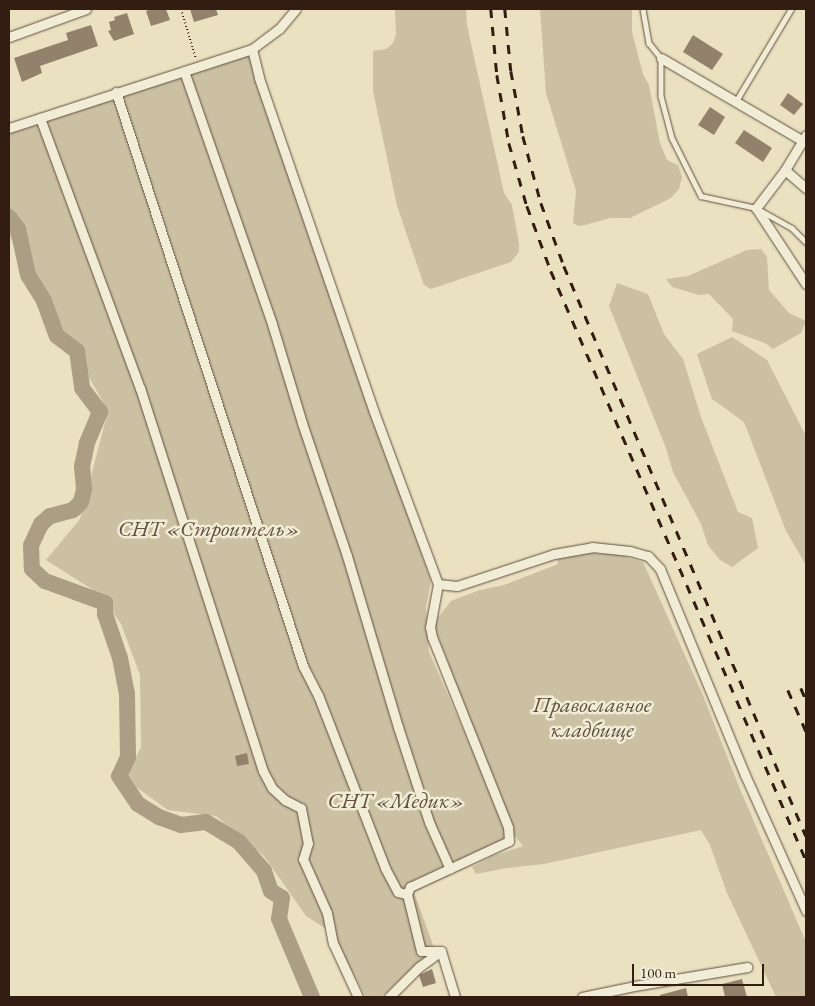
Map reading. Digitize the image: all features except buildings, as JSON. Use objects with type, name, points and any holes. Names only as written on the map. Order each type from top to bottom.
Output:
[{"type":"street","points":[[9,37],[86,9]]},
{"type":"street","points":[[9,128],[252,49],[279,29],[296,9]]},
{"type":"street","points":[[252,49],[259,78],[374,412],[438,584],[430,627],[432,637],[508,827],[508,841],[410,887],[406,894],[421,951],[441,951]]},
{"type":"street","points":[[661,58],[804,138],[785,170],[756,208],[806,284]]},
{"type":"street","points":[[184,71],[272,324],[302,423],[348,556],[398,727],[426,812],[450,869]]},
{"type":"street","points":[[116,92],[303,666],[318,695],[385,868],[398,892],[406,894]]},
{"type":"street","points":[[40,118],[143,397],[263,770],[272,788],[285,800],[300,808],[308,843],[303,859],[327,913],[333,943],[358,997]]},
{"type":"street","points":[[785,170],[806,188]]},
{"type":"street","points":[[438,584],[457,586],[554,554],[592,547],[630,551],[648,556],[660,568],[745,775],[806,911]]},
{"type":"street","points":[[389,997],[419,966],[441,951]]},
{"type":"street","points":[[441,951],[455,997]]},
{"type":"street","points":[[582,997],[634,986],[747,967]]},
{"type":"lane","points":[[644,9],[649,43],[661,58],[661,96],[672,138],[701,196],[756,208],[792,228],[806,242]]},
{"type":"lane","points":[[736,101],[791,9]]},
{"type":"path","points":[[181,9],[198,66]]},
{"type":"green space","points":[[395,9],[466,9],[467,25],[504,193],[512,205],[519,244],[519,252],[511,262],[431,289],[424,285],[397,206],[373,91],[373,51],[386,49],[393,43],[396,34]]},
{"type":"green space","points":[[540,9],[632,9],[632,32],[643,74],[649,85],[660,143],[667,160],[678,165],[682,177],[679,189],[671,198],[630,218],[610,218],[579,226],[573,223],[576,191],[546,93]]},
{"type":"green space","name":"СНТ «Строитель»","points":[[248,54],[431,581],[426,607],[429,652],[514,845],[414,892],[434,948],[381,997],[366,997],[331,932],[306,916],[264,856],[216,816],[168,810],[125,779],[141,747],[140,675],[121,624],[101,595],[46,560],[80,519],[108,411],[9,235],[9,128]]},
{"type":"green space","points":[[761,249],[767,257],[769,290],[789,313],[806,321],[801,333],[773,349],[765,343],[732,331],[733,319],[709,294],[699,295],[672,287],[666,279],[688,276],[747,250]]},
{"type":"green space","points":[[617,283],[648,294],[664,334],[683,359],[701,417],[738,512],[752,518],[758,548],[732,567],[720,560],[708,545],[701,524],[673,472],[666,448],[609,306]]},
{"type":"green space","points":[[732,337],[767,360],[806,436],[806,565],[786,531],[744,422],[712,399],[697,354]]},
{"type":"green space","name":"Православное кладбище","points":[[584,553],[617,554],[643,562],[702,693],[740,789],[806,942],[806,997],[776,997],[727,893],[710,845],[701,830],[544,864],[476,874],[472,867],[493,856],[523,846],[515,836],[433,624],[451,601],[480,590],[504,585],[558,564],[557,559]]},
{"type":"waterway","points":[[9,217],[18,229],[28,275],[44,301],[57,336],[77,351],[82,388],[100,412],[87,443],[82,466],[84,489],[81,502],[73,510],[50,516],[41,524],[31,545],[32,569],[45,581],[105,603],[105,614],[120,658],[127,694],[128,757],[119,776],[138,804],[159,817],[181,825],[206,822],[239,842],[264,871],[271,891],[282,898],[279,919],[312,997]]},
{"type":"railway","points":[[491,9],[497,75],[509,143],[527,206],[551,271],[806,860]]},
{"type":"railway","points":[[505,9],[511,71],[523,136],[541,203],[564,266],[806,836]]},
{"type":"railway","points":[[801,688],[806,700]]},
{"type":"railway","points":[[788,690],[806,731]]},
{"type":"park label","name":"СНТ «Медик»","points":[[396,801]]}]
